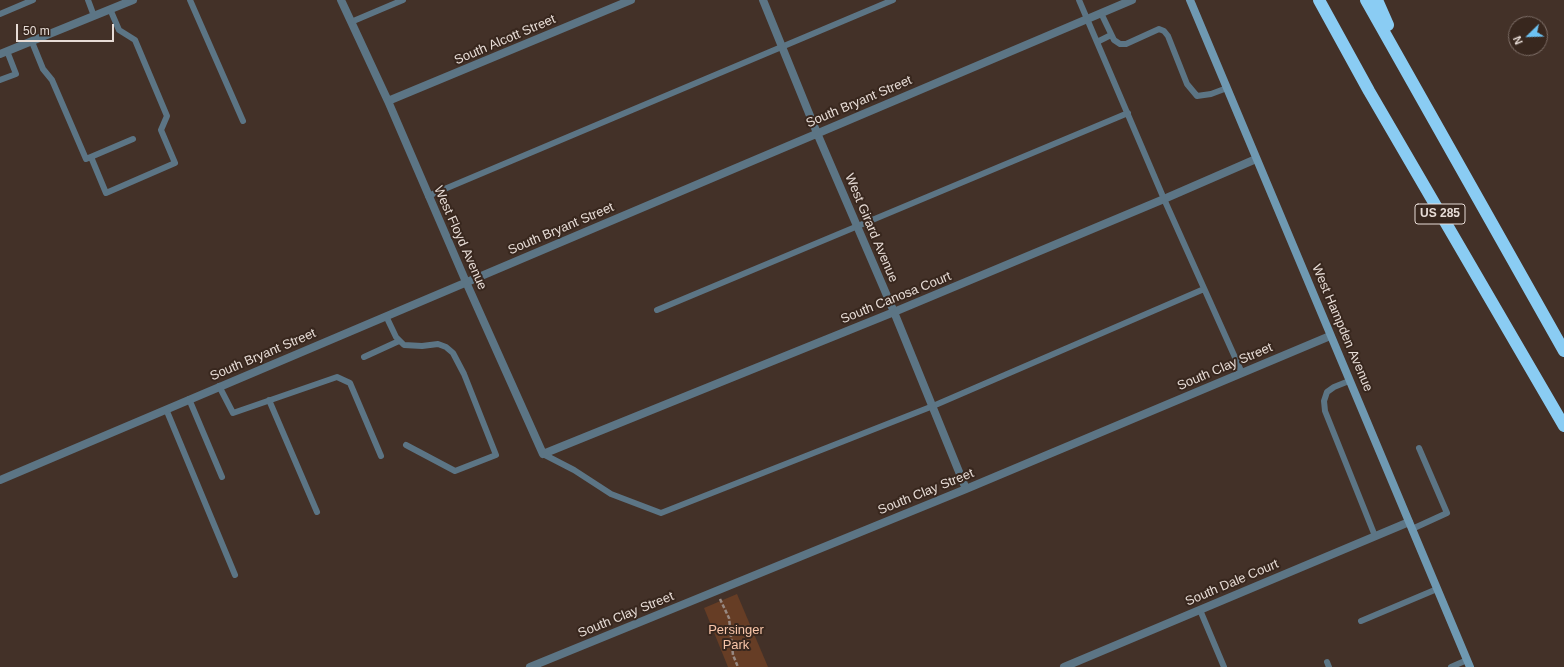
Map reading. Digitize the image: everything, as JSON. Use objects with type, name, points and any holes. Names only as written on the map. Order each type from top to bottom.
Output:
[{"type":"highway","name":"US 285","points":[[1319,0],[1368,91],[1564,426]]},
{"type":"highway","name":"US 285","points":[[1366,0],[1564,351]]},
{"type":"highway","points":[[1377,0],[1409,76]]},
{"type":"street","points":[[3,53],[133,0]]},
{"type":"street","name":"West Floyd Avenue","points":[[341,0],[388,101],[466,282],[544,454]]},
{"type":"street","name":"South Alcott Street","points":[[388,101],[631,0]]},
{"type":"street","name":"West Girard Avenue","points":[[763,0],[817,133],[894,312],[966,489]]},
{"type":"street","name":"South Bryant Street","points":[[0,480],[1132,0]]},
{"type":"street","name":"West Hampden Avenue","points":[[1190,0],[1468,664]]},
{"type":"street","name":"South Canosa Court","points":[[544,454],[894,312],[1256,159]]},
{"type":"street","name":"South Clay Street","points":[[530,667],[966,489],[1330,336]]},
{"type":"street","name":"South Dale Court","points":[[1064,667],[1376,536],[1410,525]]},
{"type":"lane","points":[[0,14],[32,0]]},
{"type":"lane","points":[[88,0],[94,16]]},
{"type":"lane","points":[[190,0],[242,121]]},
{"type":"lane","points":[[351,22],[403,0]]},
{"type":"lane","points":[[428,196],[893,0]]},
{"type":"lane","points":[[1079,0],[1164,199],[1242,374]]},
{"type":"lane","points":[[91,157],[106,193],[175,163],[161,130],[167,116],[135,40],[119,30],[110,9]]},
{"type":"lane","points":[[1101,13],[1114,40],[1120,44],[1126,44],[1159,29],[1164,31],[1168,36],[1187,84],[1197,96],[1204,96],[1227,88]]},
{"type":"lane","points":[[1097,42],[1111,35]]},
{"type":"lane","points":[[32,42],[43,69],[52,80],[86,159],[133,139]]},
{"type":"lane","points":[[0,80],[16,74],[3,53]]},
{"type":"lane","points":[[657,310],[857,225],[1128,113]]},
{"type":"lane","points":[[544,454],[574,470],[611,494],[661,514],[933,406],[1204,289]]},
{"type":"lane","points":[[386,316],[396,337],[404,345],[422,346],[438,344],[446,347],[453,353],[464,374],[496,455],[455,471],[406,445]]},
{"type":"lane","points":[[364,357],[399,341]]},
{"type":"lane","points":[[219,386],[233,413],[337,377],[350,382],[381,456]]},
{"type":"lane","points":[[1349,381],[1334,387],[1327,392],[1324,401],[1325,411],[1376,536]]},
{"type":"lane","points":[[189,399],[222,477]]},
{"type":"lane","points":[[269,400],[317,512]]},
{"type":"lane","points":[[166,409],[235,575]]},
{"type":"lane","points":[[1410,525],[1447,513],[1419,448]]},
{"type":"lane","points":[[1361,621],[1437,589]]},
{"type":"lane","points":[[1200,610],[1224,667]]},
{"type":"lane","points":[[1451,667],[1468,664]]},
{"type":"path","points":[[716,591],[729,618],[733,655],[738,667]]},
{"type":"green space","name":"Persinger Park","points":[[737,594],[768,667],[728,667],[704,608]]}]
